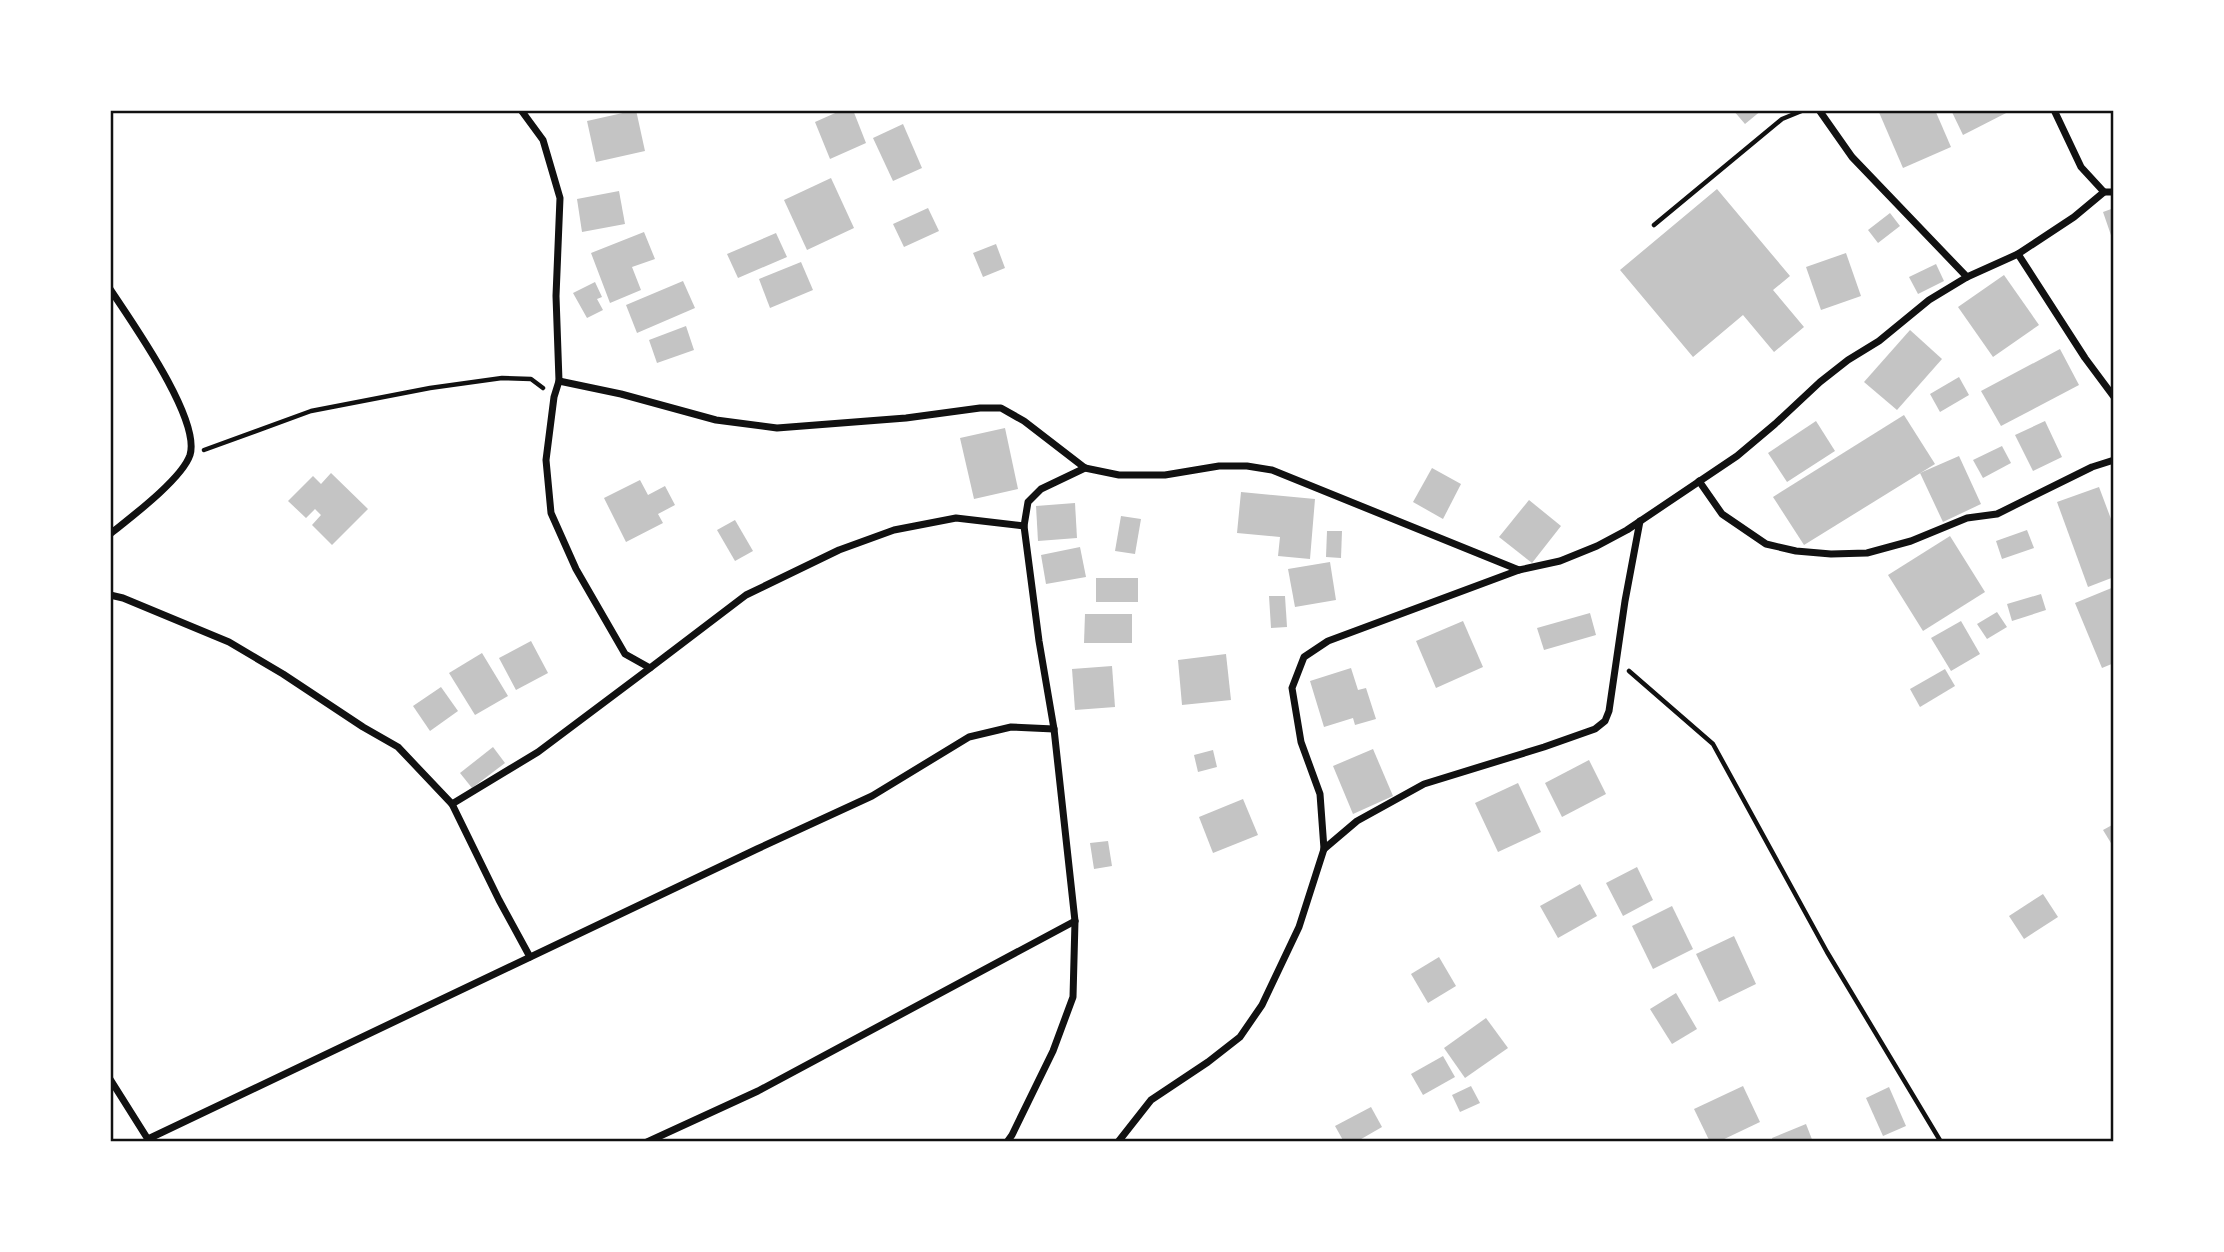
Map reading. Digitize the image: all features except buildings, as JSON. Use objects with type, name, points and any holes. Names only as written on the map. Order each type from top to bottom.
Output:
[{"type":"street","points":[[521,110],[543,140],[560,198],[556,296],[559,381],[554,397],[546,460],[551,513],[576,569],[625,654],[650,668]]},
{"type":"street","points":[[1819,110],[1852,157],[1966,277]]},
{"type":"street","points":[[2054,110],[2081,167],[2104,191],[2114,192]]},
{"type":"street","points":[[1118,1142],[1151,1100],[1240,1037],[1262,1005],[1298,927],[1324,849],[1320,794],[1301,742],[1292,688],[1304,657],[1328,640],[1519,570],[1560,561],[1617,536],[1737,456],[1820,382],[1879,341],[1929,300],[1966,277],[2018,254],[2074,217],[2104,191]]},
{"type":"street","points":[[2018,254],[2085,358],[2114,397]]},
{"type":"street","points":[[110,289],[160,365],[189,429],[190,455],[148,505],[110,534]]},
{"type":"street","points":[[559,381],[621,394],[716,420],[777,428],[1001,408],[1024,421],[1085,468],[1119,475],[1165,475],[1219,466],[1247,466],[1272,470],[1519,570]]},
{"type":"street","points":[[1699,481],[1722,514],[1766,544],[1796,551],[1867,553],[1911,541],[1967,518],[1997,513],[2092,467],[2114,460]]},
{"type":"street","points":[[1007,1142],[1054,1051],[1073,997],[1075,921],[1054,729],[1024,526],[1028,502],[1041,489],[1085,468]]},
{"type":"street","points":[[452,804],[538,752],[746,595],[839,550],[894,530],[956,518],[1024,526]]},
{"type":"street","points":[[1324,849],[1357,821],[1424,784],[1544,747],[1594,729],[1605,721],[1609,711],[1640,521]]},
{"type":"street","points":[[110,596],[124,598],[229,642],[398,747],[452,804],[530,957]]},
{"type":"street","points":[[110,1079],[149,1140],[872,796],[969,737],[1011,727],[1054,729]]},
{"type":"street","points":[[647,1142],[758,1091],[1075,921]]},
{"type":"path","points":[[1654,225],[1782,119],[1804,110]]},
{"type":"path","points":[[190,455],[311,411],[430,388],[502,378],[531,379],[554,397]]},
{"type":"path","points":[[1616,660],[1713,744],[1827,952],[1941,1142]]}]
